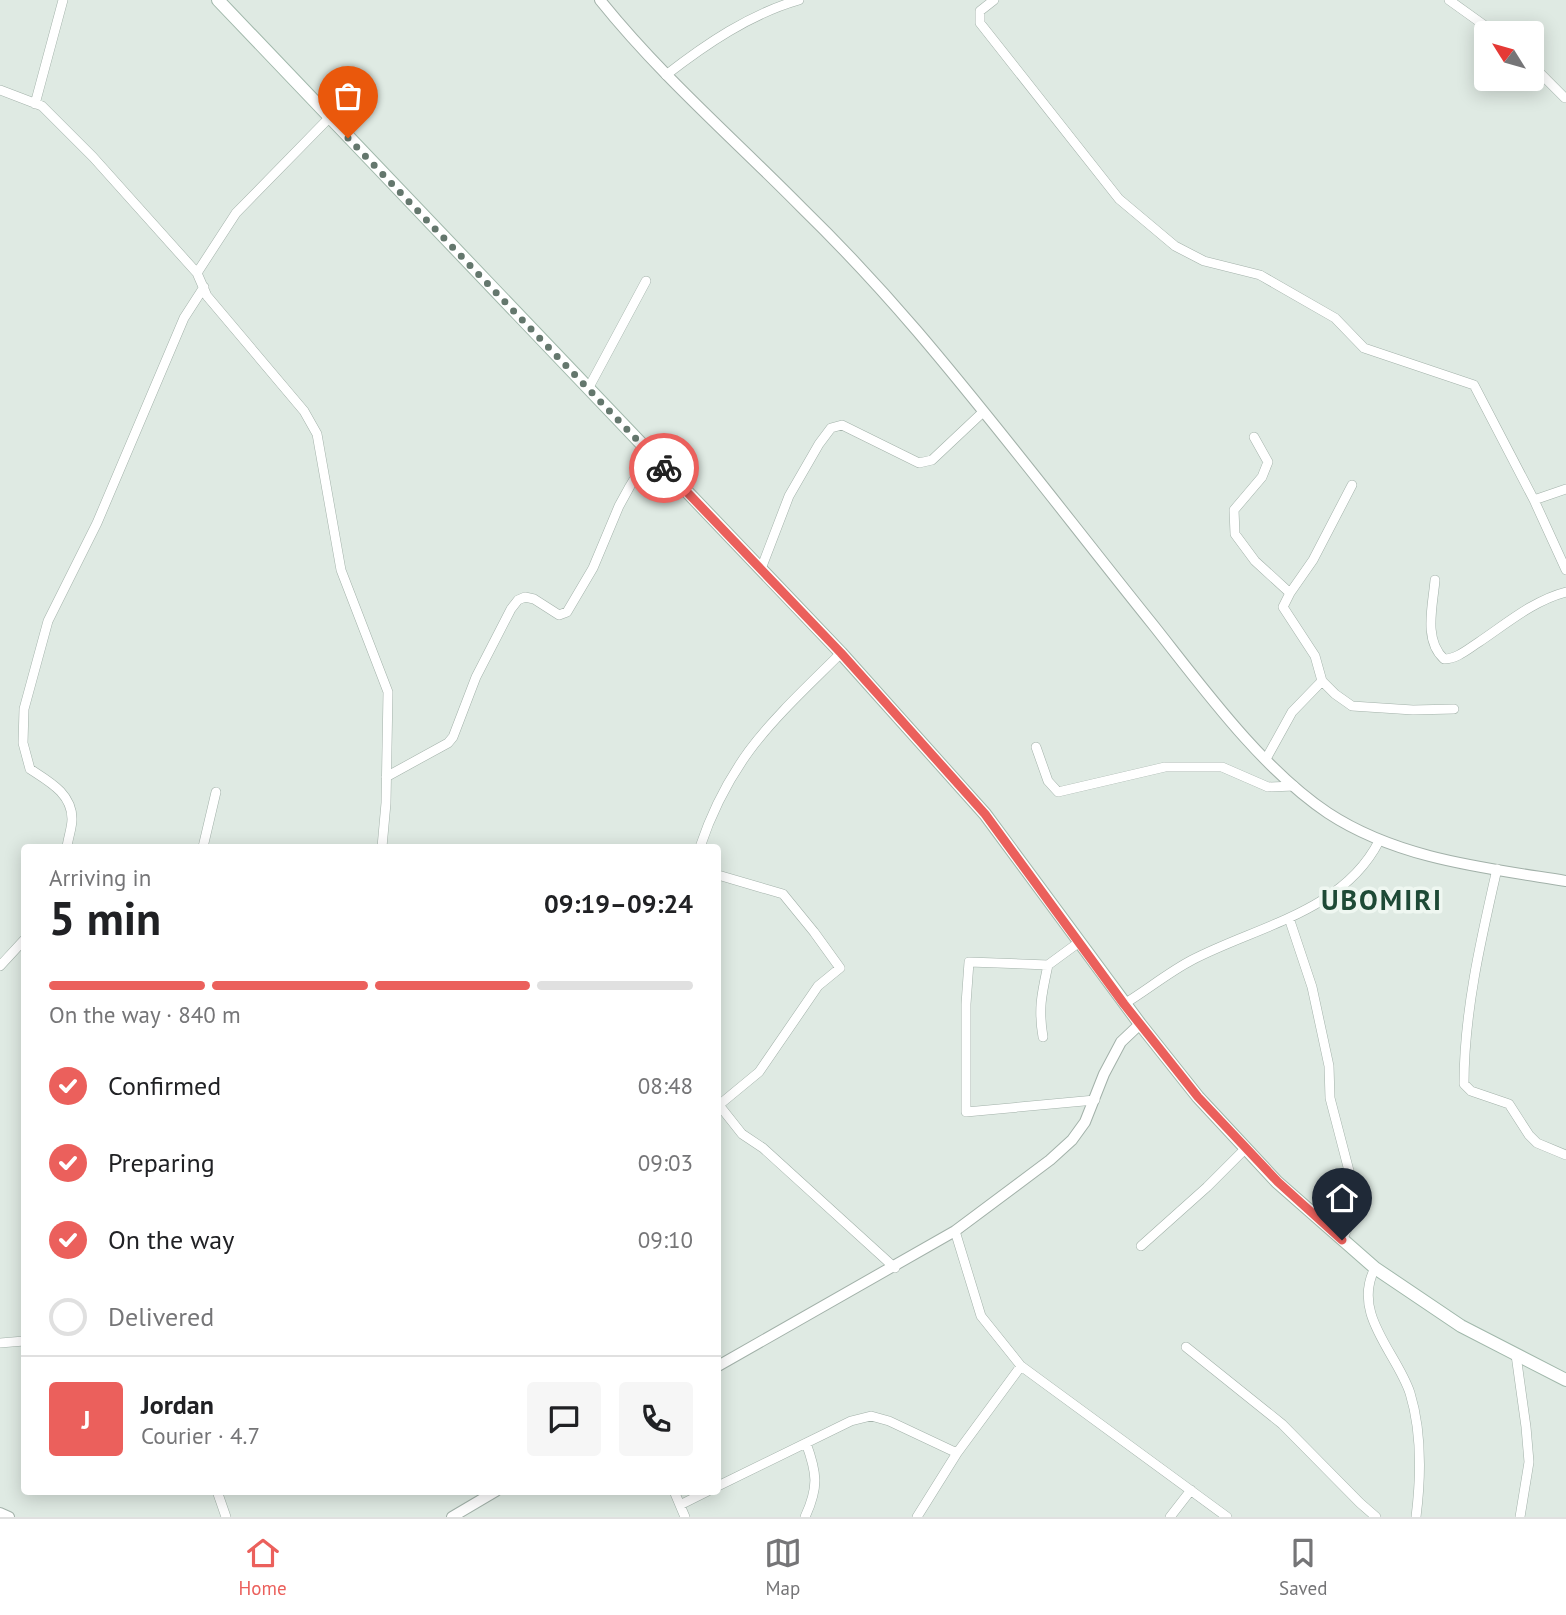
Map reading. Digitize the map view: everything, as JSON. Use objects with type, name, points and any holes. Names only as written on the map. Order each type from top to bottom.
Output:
[{"type":"main road","points":[[218,0],[841,653],[985,814],[1124,1004],[1198,1097],[1245,1149],[1375,1268],[1461,1326],[1566,1380]]},
{"type":"street","points":[[35,104],[63,0]]},
{"type":"street","points":[[600,0],[634,42],[870,279],[983,412],[1210,697],[1294,786],[1328,813],[1379,841],[1420,853],[1566,881]]},
{"type":"street","points":[[666,75],[704,46],[775,7],[799,0]]},
{"type":"street","points":[[994,0],[980,11],[980,23],[1119,199],[1175,246],[1204,261],[1260,275],[1335,318],[1364,348],[1474,385],[1534,500],[1566,570]]},
{"type":"street","points":[[1448,0],[1478,21]]},
{"type":"street","points":[[1544,77],[1566,100]]},
{"type":"street","points":[[0,90],[42,106],[93,157],[197,273],[207,296],[304,411],[317,434],[341,570],[388,692],[387,803],[382,844]]},
{"type":"street","points":[[197,273],[236,213],[329,118]]},
{"type":"street","points":[[588,389],[628,310],[646,281]]},
{"type":"street","points":[[68,844],[72,819],[69,803],[58,787],[30,769],[23,743],[24,709],[48,621],[97,523],[184,318],[204,287]]},
{"type":"street","points":[[761,569],[789,496],[831,428],[842,425],[919,463],[932,460],[983,412]]},
{"type":"street","points":[[1254,436],[1268,462],[1262,477],[1234,510],[1235,534],[1255,561],[1290,593]]},
{"type":"street","points":[[386,777],[448,743],[453,737],[476,677],[518,600],[525,597],[534,599],[559,615],[567,612],[588,579],[629,486],[655,459]]},
{"type":"street","points":[[1352,485],[1313,559],[1283,607],[1315,656],[1322,681],[1335,695],[1352,706],[1413,710],[1454,709]]},
{"type":"street","points":[[1534,500],[1566,489]]},
{"type":"street","points":[[1435,580],[1431,622],[1434,646],[1444,659],[1461,653],[1535,604],[1566,592]]},
{"type":"street","points":[[701,844],[710,817],[749,752],[841,653]]},
{"type":"street","points":[[1266,759],[1292,712],[1322,681]]},
{"type":"street","points":[[1036,747],[1048,781],[1058,792],[1165,767],[1222,767],[1268,787],[1294,786]]},
{"type":"street","points":[[204,844],[216,792]]},
{"type":"street","points":[[1124,1004],[1190,961],[1317,905],[1346,886],[1371,858],[1379,841]]},
{"type":"street","points":[[1497,869],[1481,942],[1464,1058],[1464,1084],[1471,1091],[1509,1104],[1537,1143],[1566,1155]]},
{"type":"street","points":[[721,876],[783,894],[840,968],[818,986],[759,1072],[721,1103]]},
{"type":"street","points":[[1289,918],[1311,987],[1329,1066],[1330,1098],[1354,1190],[1355,1212],[1342,1240]]},
{"type":"street","points":[[0,966],[21,943]]},
{"type":"street","points":[[1078,943],[1048,965],[969,962],[966,1004],[966,1112],[1095,1100]]},
{"type":"street","points":[[1043,1037],[1039,1013],[1048,965]]},
{"type":"street","points":[[721,1364],[956,1231],[1041,1167],[1072,1140],[1085,1122],[1104,1074],[1121,1042],[1140,1024]]},
{"type":"street","points":[[721,1109],[742,1134],[762,1148],[895,1268]]},
{"type":"street","points":[[1141,1245],[1207,1187],[1245,1149]]},
{"type":"street","points":[[956,1231],[981,1316],[1021,1366],[1227,1517]]},
{"type":"street","points":[[1375,1268],[1368,1281],[1368,1300],[1380,1339],[1409,1391],[1416,1420],[1420,1488],[1416,1517]]},
{"type":"street","points":[[0,1343],[21,1341]]},
{"type":"street","points":[[1186,1347],[1282,1424],[1376,1517]]},
{"type":"street","points":[[1516,1355],[1529,1462],[1520,1517]]},
{"type":"street","points":[[917,1517],[957,1452],[1021,1366]]},
{"type":"street","points":[[721,1485],[851,1422],[871,1416],[957,1452]]},
{"type":"street","points":[[805,1517],[813,1500],[816,1483],[815,1468],[806,1443]]},
{"type":"street","points":[[1170,1517],[1191,1490]]},
{"type":"street","points":[[218,1495],[226,1517]]},
{"type":"street","points":[[452,1517],[489,1495]]},
{"type":"street","points":[[676,1495],[685,1517]]},
{"type":"street","points":[[680,1505],[700,1495]]},
{"type":"street","points":[[0,1513],[9,1517]]},
{"type":"way so far","points":[[348,138],[664,468]]},
{"type":"district","name":"UBOMIRI","points":[[1382,899]]},
{"type":"route","points":[[664,468],[841,653],[985,814],[1078,943],[1198,1097],[1278,1182],[1342,1240]]}]
